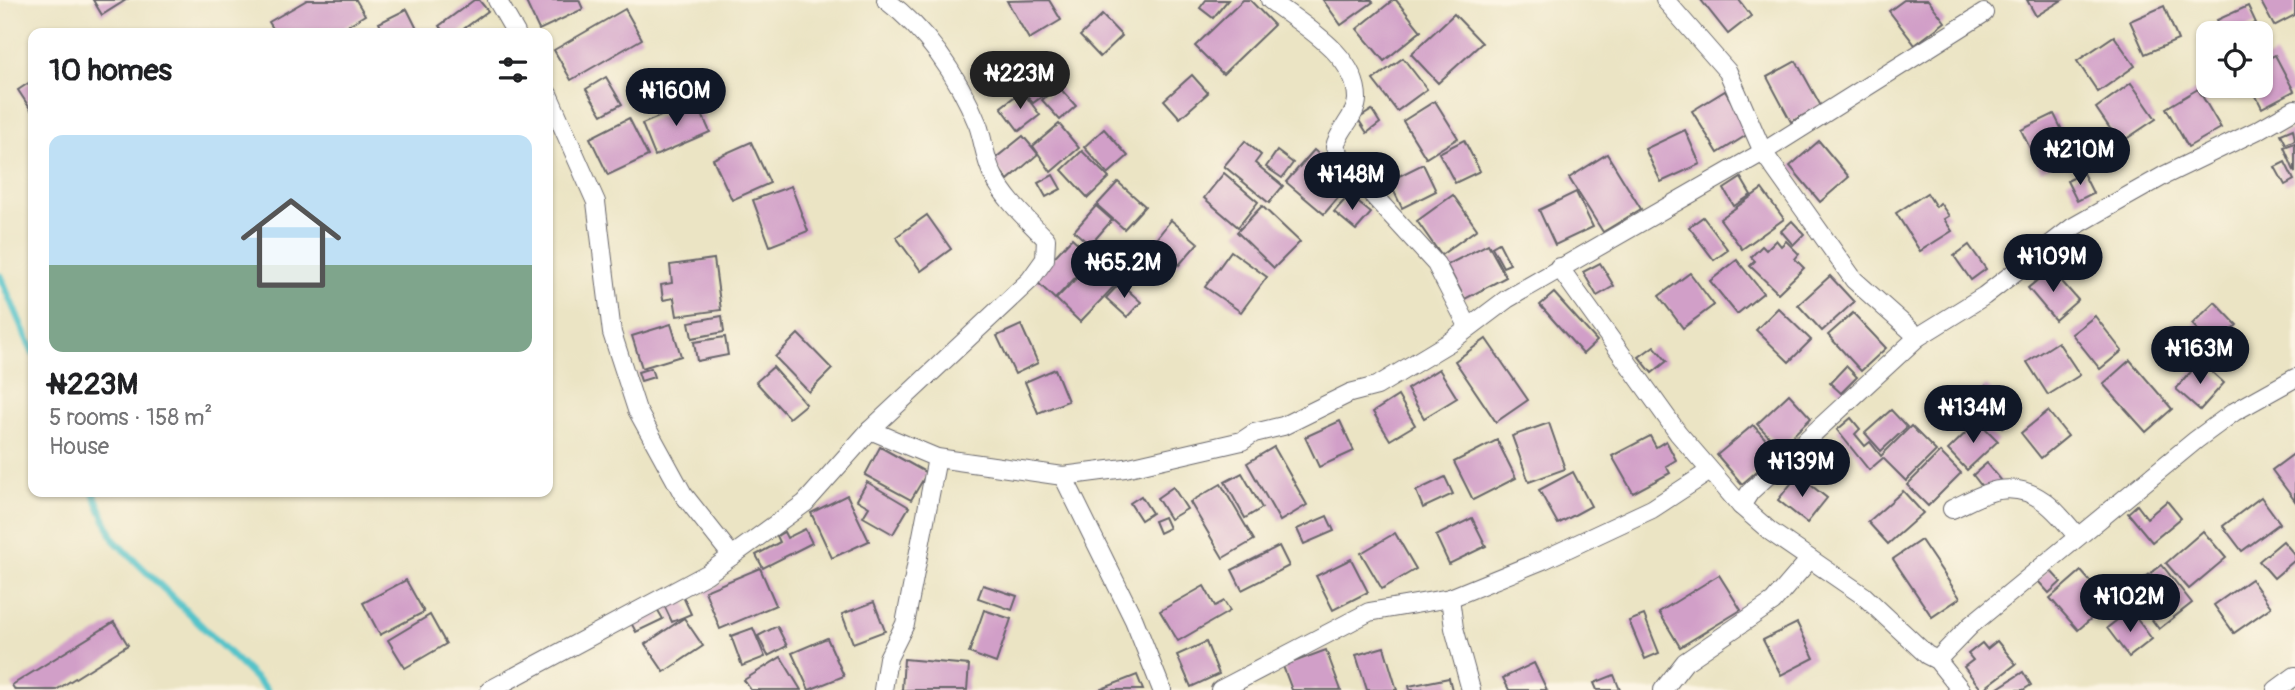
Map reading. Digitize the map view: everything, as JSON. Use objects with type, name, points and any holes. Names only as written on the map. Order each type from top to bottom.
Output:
[{"type":"street","points":[[497,0],[513,28]]},
{"type":"street","points":[[490,690],[707,574],[805,503],[870,430],[1030,279],[1045,260],[1046,239],[1006,196],[994,178],[978,126],[956,80],[925,34],[886,0]]},
{"type":"street","points":[[1270,0],[1332,49],[1351,74],[1357,99],[1354,112],[1338,133],[1335,147],[1349,169],[1436,264],[1468,326]]},
{"type":"street","points":[[1665,0],[1728,72],[1763,152],[1854,281],[1918,337]]},
{"type":"street","points":[[870,430],[937,458],[1063,476],[1125,468],[1242,441],[1254,433],[1283,426],[1350,393],[1377,386],[1450,342],[1468,326],[1559,267],[1763,152],[1983,13]]},
{"type":"street","points":[[553,105],[596,201],[612,333],[637,410],[683,494],[732,556]]},
{"type":"street","points":[[1741,506],[1750,492],[1918,337],[1984,296],[2073,227],[2165,175],[2295,109]]},
{"type":"street","points":[[1559,267],[1678,433],[1741,506],[1771,533],[1864,596],[1927,655],[1937,660],[1961,690]]},
{"type":"street","points":[[1937,660],[1971,625],[2077,536],[2225,419],[2295,378]]},
{"type":"street","points":[[883,690],[888,658],[905,624],[937,458]]},
{"type":"street","points":[[1220,690],[1369,612],[1450,598],[1543,560],[1652,509],[1710,471]]},
{"type":"street","points":[[1063,476],[1134,620],[1162,690]]},
{"type":"street","points":[[1952,509],[1999,490],[2032,494],[2052,506],[2077,536]]},
{"type":"street","points":[[1663,690],[1685,662],[1773,602],[1810,559]]},
{"type":"street","points":[[1450,598],[1454,628],[1471,690]]},
{"type":"street","points":[[2276,690],[2295,676]]},
{"type":"building","points":[[93,0],[126,0],[102,15]]},
{"type":"building","points":[[307,0],[356,0],[365,15],[343,28],[273,28],[269,22]]},
{"type":"building","points":[[474,0],[479,0],[488,11],[465,28],[439,26]]},
{"type":"building","points":[[525,0],[579,0],[583,9],[538,28]]},
{"type":"building","points":[[1049,0],[1061,20],[1029,39],[1007,1]]},
{"type":"building","points":[[1206,0],[1228,0],[1213,18],[1200,8]]},
{"type":"building","points":[[1243,0],[1250,0],[1274,25],[1223,74],[1195,46]]},
{"type":"building","points":[[1323,0],[1371,0],[1373,2],[1341,25]]},
{"type":"building","points":[[1396,0],[1421,31],[1384,61],[1357,29]]},
{"type":"building","points":[[1701,0],[1739,0],[1751,16],[1728,34]]},
{"type":"building","points":[[1904,0],[1928,0],[1945,22],[1915,45],[1889,11]]},
{"type":"building","points":[[2027,0],[2062,0],[2036,16]]},
{"type":"building","points":[[2295,0],[2295,15],[2274,26],[2261,2]]},
{"type":"building","points":[[2164,6],[2178,40],[2145,54],[2130,21]]},
{"type":"building","points":[[2248,6],[2255,21],[2217,21]]},
{"type":"building","points":[[407,9],[416,28],[382,28],[379,23]]},
{"type":"building","points":[[625,9],[642,39],[571,80],[554,50]]},
{"type":"building","points":[[1454,14],[1482,43],[1438,83],[1411,54]]},
{"type":"building","points":[[1102,15],[1122,36],[1100,57],[1080,36]]},
{"type":"building","points":[[2114,36],[2135,66],[2098,92],[2077,61]]},
{"type":"building","points":[[2275,55],[2294,91],[2262,108],[2257,98],[2273,98]]},
{"type":"building","points":[[1010,57],[1023,74],[1003,89],[990,72]]},
{"type":"building","points":[[1403,58],[1427,89],[1397,111],[1373,80]]},
{"type":"building","points":[[1796,61],[1821,106],[1791,122],[1767,77]]},
{"type":"building","points":[[1192,75],[1208,93],[1180,118],[1164,100]]},
{"type":"building","points":[[606,77],[622,104],[602,115],[586,89]]},
{"type":"building","points":[[1030,77],[1044,95],[1033,103],[1019,85]]},
{"type":"building","points":[[28,83],[28,105],[18,90]]},
{"type":"building","points":[[2131,83],[2156,119],[2120,143],[2096,108]]},
{"type":"building","points":[[1058,86],[1076,106],[1060,120],[1042,100]]},
{"type":"building","points":[[2196,90],[2196,98],[2203,98],[2221,128],[2188,147],[2166,108]]},
{"type":"building","points":[[1022,91],[1040,115],[1019,131],[1001,107]]},
{"type":"building","points":[[1725,91],[1750,133],[1718,153],[1692,111]]},
{"type":"building","points":[[696,101],[710,132],[655,156],[642,124]]},
{"type":"building","points":[[1435,101],[1458,138],[1426,158],[1403,121]]},
{"type":"building","points":[[1372,110],[1380,123],[1367,133],[1358,119]]},
{"type":"building","points":[[2054,114],[2074,154],[2041,171],[2021,130]]},
{"type":"building","points":[[629,118],[648,156],[608,175],[590,138]]},
{"type":"building","points":[[1059,124],[1079,148],[1051,172],[1033,146]]},
{"type":"building","points":[[1104,129],[1128,156],[1108,174],[1084,147]]},
{"type":"building","points":[[2293,129],[2295,140],[2286,144],[2281,134]]},
{"type":"building","points":[[1685,130],[1700,164],[1661,182],[1645,149]]},
{"type":"building","points":[[1023,136],[1038,154],[1008,180],[992,161]]},
{"type":"building","points":[[1464,140],[1480,171],[1455,183],[1439,153]]},
{"type":"building","points":[[1245,141],[1261,155],[1255,163],[1283,186],[1269,203],[1224,166]]},
{"type":"building","points":[[1819,141],[1849,177],[1820,202],[1790,166]]},
{"type":"building","points":[[751,142],[770,183],[732,200],[713,159]]},
{"type":"building","points":[[2295,143],[2295,173],[2284,147]]},
{"type":"building","points":[[1314,150],[1352,182],[1324,214],[1286,182]]},
{"type":"building","points":[[1082,151],[1109,178],[1088,198],[1062,170]]},
{"type":"building","points":[[1277,151],[1293,163],[1282,178],[1266,167]]},
{"type":"building","points":[[1607,154],[1641,209],[1603,232],[1569,178]]},
{"type":"building","points":[[2285,162],[2294,180],[2285,185],[2275,167]]},
{"type":"building","points":[[1423,164],[1436,191],[1402,208],[1389,181]]},
{"type":"building","points":[[1224,173],[1258,202],[1238,227],[1204,198]]},
{"type":"building","points":[[2083,173],[2093,193],[2077,201],[2067,181]]},
{"type":"building","points":[[1053,175],[1061,189],[1046,197],[1038,183]]},
{"type":"building","points":[[1741,178],[1751,195],[1734,206],[1724,189]]},
{"type":"building","points":[[1118,182],[1145,206],[1124,229],[1097,205]]},
{"type":"building","points":[[791,186],[808,231],[770,246],[753,200]]},
{"type":"building","points":[[1762,189],[1784,219],[1742,249],[1720,219]]},
{"type":"building","points":[[1576,192],[1593,227],[1555,245],[1539,210]]},
{"type":"building","points":[[1927,193],[1936,207],[1940,203],[1949,216],[1944,219],[1952,231],[1920,251],[1896,213]]},
{"type":"building","points":[[1349,195],[1371,213],[1356,230],[1334,212]]},
{"type":"building","points":[[1453,195],[1477,229],[1441,255],[1417,221]]},
{"type":"building","points":[[1096,206],[1112,220],[1090,245],[1074,231]]},
{"type":"building","points":[[1262,206],[1300,242],[1274,268],[1237,232]]},
{"type":"building","points":[[927,215],[951,249],[921,271],[896,237]]},
{"type":"building","points":[[1703,217],[1728,250],[1714,260],[1689,227]]},
{"type":"building","points":[[1171,220],[1198,243],[1179,265],[1153,243]]},
{"type":"building","points":[[1792,221],[1804,234],[1793,245],[1781,231]]},
{"type":"building","points":[[1072,238],[1094,258],[1055,299],[1034,279]]},
{"type":"building","points":[[1776,240],[1781,246],[1786,241],[1799,254],[1795,259],[1804,268],[1778,293],[1750,266],[1755,261],[1751,257],[1762,246],[1766,250]]},
{"type":"building","points":[[1499,243],[1510,264],[1503,267],[1492,247]]},
{"type":"building","points":[[1488,244],[1506,277],[1465,299],[1447,265]]},
{"type":"building","points":[[1969,245],[1986,269],[1971,280],[1954,256]]},
{"type":"building","points":[[1231,251],[1267,277],[1241,312],[1205,287]]},
{"type":"building","points":[[1098,256],[1122,278],[1080,322],[1056,299]]},
{"type":"building","points":[[714,259],[721,310],[677,316],[674,298],[663,300],[661,285],[672,283],[670,265]]},
{"type":"building","points":[[1737,260],[1763,293],[1737,314],[1710,281]]},
{"type":"building","points":[[1600,263],[1614,286],[1597,296],[1583,272]]},
{"type":"building","points":[[2051,269],[2078,300],[2055,320],[2028,288]]},
{"type":"building","points":[[1690,273],[1714,305],[1683,328],[1659,296]]},
{"type":"building","points":[[1830,276],[1854,302],[1822,331],[1798,305]]},
{"type":"building","points":[[1120,283],[1141,302],[1127,317],[1106,298]]},
{"type":"building","points":[[1554,293],[1597,341],[1583,354],[1540,305]]},
{"type":"building","points":[[2215,302],[2237,325],[2214,347],[2192,324]]},
{"type":"building","points":[[1778,308],[1811,340],[1789,362],[1756,330]]},
{"type":"building","points":[[1853,313],[1886,348],[1861,371],[1828,335]]},
{"type":"building","points":[[722,316],[724,332],[692,338],[689,322]]},
{"type":"building","points":[[2095,316],[2122,351],[2100,369],[2072,334]]},
{"type":"building","points":[[671,324],[681,356],[642,368],[632,336]]},
{"type":"building","points":[[1021,325],[1038,363],[1015,374],[997,336]]},
{"type":"building","points":[[798,334],[832,369],[809,392],[775,357]]},
{"type":"building","points":[[725,337],[728,355],[697,361],[694,342]]},
{"type":"building","points":[[1486,339],[1528,400],[1496,422],[1455,361]]},
{"type":"building","points":[[2058,342],[2080,375],[2048,395],[2027,362]]},
{"type":"building","points":[[1654,346],[1667,361],[1652,373],[1639,357]]},
{"type":"building","points":[[2130,360],[2172,409],[2146,432],[2103,384]]},
{"type":"building","points":[[2200,361],[2224,383],[2200,410],[2176,389]]},
{"type":"building","points":[[1846,366],[1857,377],[1841,393],[1830,383]]},
{"type":"building","points":[[773,367],[806,404],[789,418],[756,382]]},
{"type":"building","points":[[651,368],[654,377],[641,381],[638,372]]},
{"type":"building","points":[[1055,369],[1068,401],[1038,413],[1025,382]]},
{"type":"building","points":[[1439,369],[1457,398],[1424,418],[1407,389]]},
{"type":"building","points":[[1986,386],[2016,413],[2002,427],[1973,400]]},
{"type":"building","points":[[1789,394],[1811,418],[1780,448],[1757,424]]},
{"type":"building","points":[[1398,396],[1415,425],[1390,440],[1373,412]]},
{"type":"building","points":[[1891,410],[1907,427],[1881,451],[1865,433]]},
{"type":"building","points":[[2048,411],[2068,436],[2041,458],[2021,433]]},
{"type":"building","points":[[1851,418],[1860,429],[1855,434],[1865,446],[1870,442],[1881,456],[1911,426],[1936,451],[1906,481],[1883,458],[1869,470],[1837,430]]},
{"type":"building","points":[[1340,421],[1354,451],[1319,467],[1305,437]]},
{"type":"building","points":[[1978,421],[1998,441],[1967,470],[1948,450]]},
{"type":"building","points":[[1549,423],[1565,469],[1529,482],[1512,436]]},
{"type":"building","points":[[1753,425],[1778,453],[1742,484],[1717,455]]},
{"type":"building","points":[[1650,436],[1656,447],[1666,441],[1676,460],[1666,466],[1670,473],[1633,493],[1612,456]]},
{"type":"building","points":[[1497,440],[1516,478],[1473,500],[1454,462]]},
{"type":"building","points":[[880,447],[927,473],[911,500],[865,475]]},
{"type":"building","points":[[1274,447],[1307,505],[1280,521],[1247,463]]},
{"type":"building","points":[[1940,452],[1961,473],[1928,506],[1907,485]]},
{"type":"building","points":[[2295,453],[2295,501],[2272,470]]},
{"type":"building","points":[[1987,463],[2002,481],[1987,493],[1973,475]]},
{"type":"building","points":[[1573,472],[1591,506],[1558,524],[1539,490]]},
{"type":"building","points":[[1242,473],[1262,508],[1245,518],[1225,482]]},
{"type":"building","points":[[1798,475],[1827,498],[1807,523],[1778,500]]},
{"type":"building","points":[[1445,477],[1453,494],[1423,508],[1416,491]]},
{"type":"building","points":[[867,482],[909,507],[893,534],[863,517],[869,507],[857,500]]},
{"type":"building","points":[[1221,484],[1254,540],[1223,558],[1190,502]]},
{"type":"building","points":[[1173,487],[1187,509],[1170,519],[1157,498]]},
{"type":"building","points":[[1903,491],[1923,513],[1888,544],[1868,522]]},
{"type":"building","points":[[847,495],[869,541],[832,558],[811,513]]},
{"type":"building","points":[[1141,496],[1152,513],[1141,520],[1130,503]]},
{"type":"building","points":[[2261,497],[2280,523],[2242,551],[2223,526]]},
{"type":"building","points":[[2167,501],[2181,518],[2152,542],[2128,513],[2137,505],[2147,518]]},
{"type":"building","points":[[1327,516],[1334,531],[1304,544],[1297,529]]},
{"type":"building","points":[[1164,517],[1169,528],[1159,533],[1154,521]]},
{"type":"building","points":[[1472,518],[1486,546],[1449,564],[1436,536]]},
{"type":"building","points":[[805,529],[812,543],[763,568],[756,555],[780,542],[777,536],[784,532],[787,538]]},
{"type":"building","points":[[2203,531],[2226,558],[2189,589],[2166,563]]},
{"type":"building","points":[[1395,533],[1416,569],[1382,589],[1361,553]]},
{"type":"building","points":[[1921,540],[1960,598],[1932,617],[1893,559]]},
{"type":"building","points":[[2283,541],[2295,555],[2295,560],[2274,578],[2259,561]]},
{"type":"building","points":[[1279,546],[1289,566],[1242,590],[1232,570]]},
{"type":"building","points":[[1351,559],[1368,592],[1333,610],[1316,576]]},
{"type":"building","points":[[2162,565],[2192,603],[2159,629],[2137,600],[2147,592],[2139,582]]},
{"type":"building","points":[[760,568],[776,605],[720,629],[705,591]]},
{"type":"building","points":[[2049,569],[2061,582],[2049,593],[2037,580]]},
{"type":"building","points":[[2081,571],[2109,603],[2078,630],[2050,598]]},
{"type":"building","points":[[1719,575],[1741,610],[1680,647],[1659,612]]},
{"type":"building","points":[[2251,579],[2271,607],[2234,633],[2214,605]]},
{"type":"building","points":[[406,580],[424,612],[380,635],[363,603]]},
{"type":"building","points":[[983,585],[1017,596],[1012,610],[978,598]]},
{"type":"building","points":[[1204,586],[1215,606],[1224,601],[1230,611],[1178,641],[1160,611]]},
{"type":"building","points":[[681,592],[691,614],[672,622],[662,601]]},
{"type":"building","points":[[874,602],[885,631],[853,643],[842,614]]},
{"type":"building","points":[[656,607],[663,619],[636,632],[630,621]]},
{"type":"building","points":[[984,610],[1011,619],[996,663],[969,653]]},
{"type":"building","points":[[2130,610],[2152,639],[2129,657],[2107,628]]},
{"type":"building","points":[[430,615],[446,644],[405,668],[388,640]]},
{"type":"building","points":[[1644,615],[1659,653],[1645,659],[1629,621]]},
{"type":"building","points":[[684,618],[703,646],[664,672],[645,644]]},
{"type":"building","points":[[114,622],[128,645],[56,690],[15,690],[12,685]]},
{"type":"building","points":[[1797,623],[1814,658],[1781,675],[1763,640]]},
{"type":"building","points":[[777,626],[787,646],[768,656],[758,636]]},
{"type":"building","points":[[753,628],[765,657],[742,666],[731,636]]},
{"type":"building","points":[[827,638],[844,676],[809,690],[792,653]]},
{"type":"building","points":[[1997,641],[2016,664],[1982,690],[1964,667],[1973,660],[1968,654],[1982,643],[1987,649]]},
{"type":"building","points":[[1206,642],[1219,674],[1191,687],[1177,655]]},
{"type":"building","points":[[1384,647],[1397,690],[1367,690],[1356,655]]},
{"type":"building","points":[[1326,650],[1341,690],[1292,690],[1283,666]]},
{"type":"building","points":[[781,657],[801,690],[751,690],[744,680]]},
{"type":"building","points":[[904,659],[969,665],[967,690],[902,690]]},
{"type":"building","points":[[1534,663],[1547,690],[1509,690],[1503,678]]},
{"type":"building","points":[[2023,672],[2031,685],[2023,690],[1995,690]]},
{"type":"building","points":[[1137,675],[1143,690],[1099,690]]},
{"type":"building","points":[[1614,675],[1620,690],[1597,690],[1594,683]]},
{"type":"building","points":[[1449,678],[1452,690],[1410,690],[1409,686]]},
{"type":"waterway","points":[[0,276],[28,341]]},
{"type":"waterway","points":[[95,497],[114,540],[267,690]]}]
